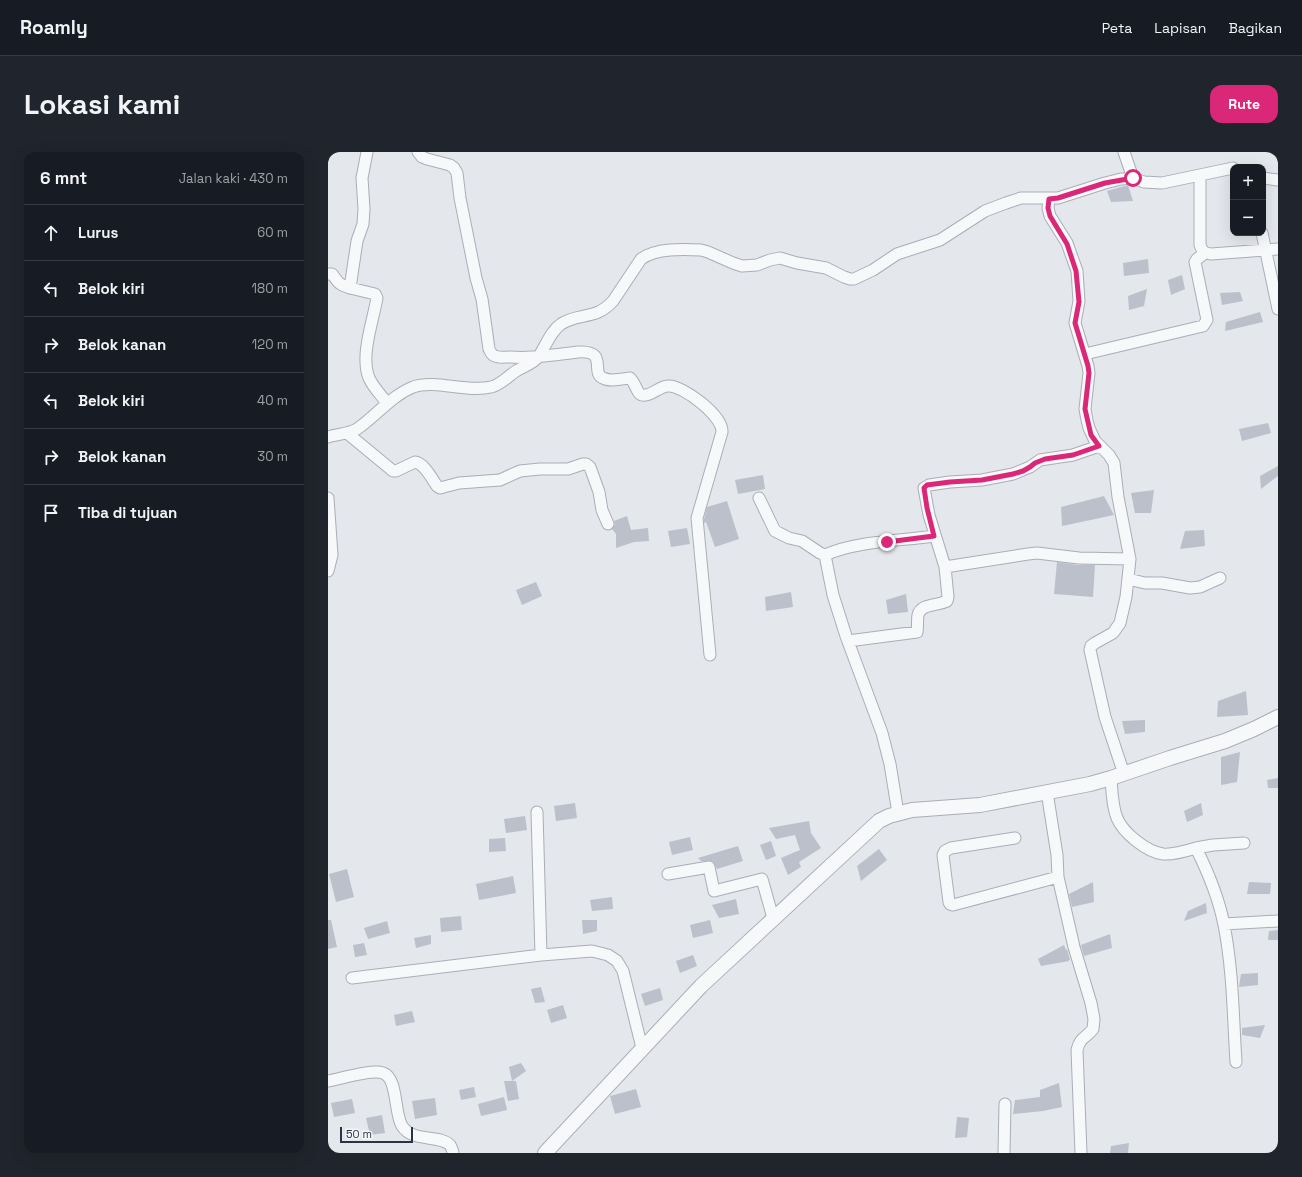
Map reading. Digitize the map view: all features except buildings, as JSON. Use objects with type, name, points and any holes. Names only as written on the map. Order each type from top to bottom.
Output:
[{"type":"street","points":[[350,288],[357,241],[363,224],[364,209],[362,178],[367,152]]},
{"type":"street","points":[[418,152],[426,159],[450,165],[457,173],[460,198],[492,354],[496,357],[538,357],[588,352],[594,355],[597,360],[599,376],[603,379],[630,378],[634,381],[639,394],[644,396],[664,386],[670,386],[682,390],[691,395],[706,408],[722,427],[722,432],[697,518],[710,655]]},
{"type":"street","points":[[1124,152],[1133,178]]},
{"type":"street","points":[[328,437],[348,433],[357,429],[387,403],[407,390],[424,385],[491,388],[499,384],[516,371],[529,365],[538,357],[549,338],[559,325],[574,319],[596,314],[608,307],[641,259],[646,255],[655,252],[701,250],[742,266],[757,265],[780,258],[797,263],[826,268],[844,277],[854,279],[873,270],[897,254],[940,240],[985,211],[1021,198],[1058,198],[1105,183],[1133,178],[1144,182],[1162,183],[1230,169]]},
{"type":"street","points":[[1200,175],[1200,245],[1205,253],[1211,254],[1278,249]]},
{"type":"street","points":[[1266,178],[1278,180]]},
{"type":"street","points":[[1049,199],[1048,208],[1050,216],[1067,244],[1076,271],[1079,302],[1075,323],[1085,354],[1089,373],[1085,409],[1086,414],[1091,435],[1099,446],[1109,455],[1114,463],[1118,497],[1130,559],[1126,597],[1120,623],[1113,632],[1091,646],[1090,650],[1117,776],[1115,813],[1121,827],[1126,832],[1146,847],[1161,854],[1213,845],[1244,843]]},
{"type":"street","points":[[1262,236],[1278,310]]},
{"type":"street","points":[[1085,354],[1203,326],[1207,320],[1195,262],[1205,253]]},
{"type":"street","points":[[328,274],[332,274],[340,285],[375,294],[378,298],[368,344],[366,363],[367,372],[371,382],[387,403]]},
{"type":"street","points":[[348,433],[394,471],[418,462],[440,488],[459,483],[500,480],[520,471],[568,469],[586,464],[590,467],[599,492],[602,510],[608,524]]},
{"type":"street","points":[[848,641],[917,632],[918,617],[922,608],[947,601],[948,597],[945,568],[934,536],[925,499],[924,488],[927,485],[982,480],[1013,474],[1023,471],[1035,463],[1045,459],[1073,455],[1099,446]]},
{"type":"street","points":[[328,498],[332,555],[328,571]]},
{"type":"street","points":[[759,498],[774,531],[788,538],[802,541],[820,554],[825,555],[838,550],[867,544],[934,536]]},
{"type":"street","points":[[945,568],[1037,553],[1073,557],[1130,559]]},
{"type":"street","points":[[825,555],[833,595],[848,641],[882,733],[890,764],[898,813]]},
{"type":"street","points":[[1128,579],[1145,583],[1162,583],[1190,588],[1200,587],[1220,578]]},
{"type":"street","points":[[545,1153],[701,986],[879,821],[898,813],[912,810],[980,805],[1117,776],[1225,741],[1278,717]]},
{"type":"street","points":[[1047,792],[1058,855],[1058,877],[1071,938],[1091,1003],[1094,1019],[1093,1029],[1078,1043],[1077,1050],[1081,1153]]},
{"type":"street","points":[[537,812],[541,955]]},
{"type":"street","points":[[1015,838],[951,848],[945,851],[943,855],[950,904],[954,905],[1058,877]]},
{"type":"street","points":[[1196,848],[1201,857],[1214,892],[1224,924],[1231,978],[1236,1062]]},
{"type":"street","points":[[668,874],[709,867],[714,890],[762,879],[773,918]]},
{"type":"street","points":[[1224,924],[1278,921]]},
{"type":"street","points":[[352,978],[541,955],[592,951],[608,955],[617,960],[623,972],[642,1048]]},
{"type":"street","points":[[328,1082],[373,1072],[383,1073],[390,1078],[398,1117],[403,1127],[411,1134],[443,1141],[450,1145],[453,1153]]},
{"type":"street","points":[[1004,1153],[1005,1104]]},
{"type":"route","points":[[887,542],[934,536],[925,499],[924,488],[927,485],[982,480],[1013,474],[1023,471],[1040,460],[1073,455],[1099,446],[1091,435],[1085,409],[1089,373],[1087,359],[1075,323],[1079,302],[1078,279],[1067,244],[1050,216],[1048,208],[1049,199],[1058,198],[1087,188],[1121,179],[1133,178]]}]
